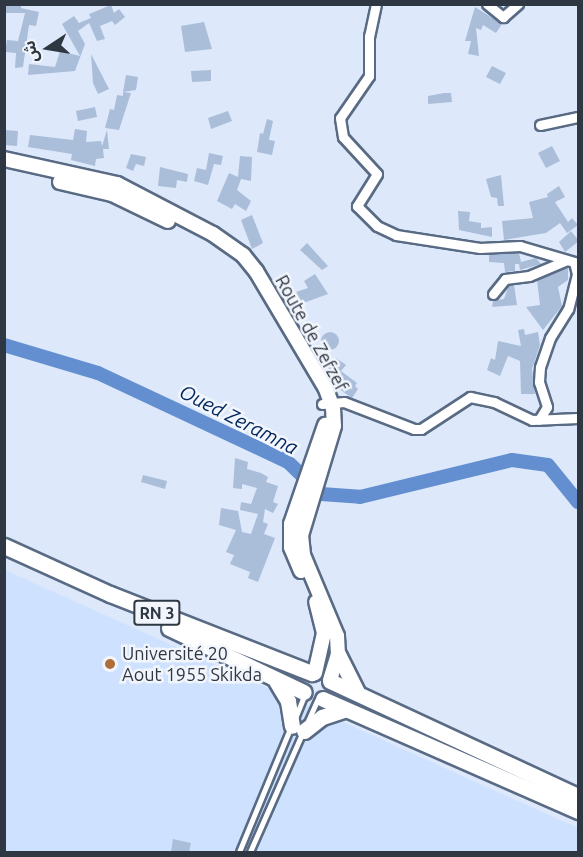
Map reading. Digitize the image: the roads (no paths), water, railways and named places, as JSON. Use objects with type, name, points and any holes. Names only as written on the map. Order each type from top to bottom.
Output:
[{"type":"highway","name":"RN 3","points":[[4,546],[110,594],[314,673]]},
{"type":"highway","name":"RN 3","points":[[4,556],[217,649],[312,696],[579,811]]},
{"type":"highway","points":[[338,654],[358,695]]},
{"type":"highway","points":[[330,681],[330,692],[312,696],[304,682],[314,673],[579,796]]},
{"type":"highway","points":[[274,678],[288,701],[298,729],[322,717],[344,710]]},
{"type":"main road","name":"Route de Zefzef","points":[[4,159],[117,184],[228,243],[256,271],[327,403],[318,461],[290,541],[323,622],[323,643],[314,673]]},
{"type":"main road","name":"Route de Zefzef","points":[[4,168],[112,194],[223,250],[250,277],[327,403]]},
{"type":"main road","name":"Route de Zefzef","points":[[306,491],[301,543],[334,622],[338,654],[330,681]]},
{"type":"street","points":[[376,4],[369,36],[369,76],[340,118],[344,137],[376,174],[357,206],[377,226],[396,235],[480,248],[520,246],[574,262],[577,274],[568,309],[550,338],[540,366],[539,382],[547,407],[539,420]]},
{"type":"street","points":[[487,4],[503,17],[518,4]]},
{"type":"street","points":[[540,124],[579,117]]},
{"type":"street","points":[[493,294],[505,279],[529,276],[567,260]]},
{"type":"street","points":[[327,403],[352,404],[394,425],[414,429],[421,429],[470,397],[482,398],[518,416],[539,420],[579,418]]},
{"type":"lane","points":[[239,852],[285,743],[298,729],[312,696]]},
{"type":"lane","points":[[250,852],[296,748],[298,729],[312,696]]},
{"type":"lane","points":[[285,743],[296,748]]},
{"type":"waterway","name":"Oued Zeramna","points":[[4,345],[98,373],[288,462],[321,494],[360,497],[512,460],[548,465],[578,502]]},
{"type":"place","name":"Université 20 Aout 1955 Skikda","points":[[110,664]]}]
